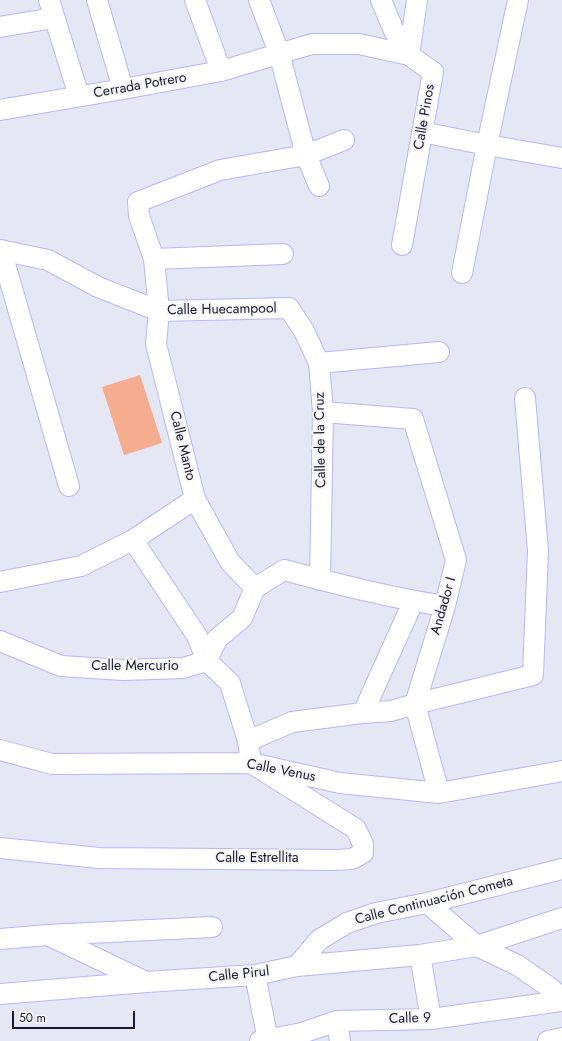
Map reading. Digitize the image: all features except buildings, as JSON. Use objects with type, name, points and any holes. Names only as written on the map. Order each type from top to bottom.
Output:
[{"type":"street","points":[[97,0],[123,90]]},
{"type":"street","points":[[195,0],[221,71]]},
{"type":"street","points":[[259,0],[279,54],[306,155],[319,186]]},
{"type":"street","points":[[381,0],[394,31],[409,55]]},
{"type":"street","points":[[409,55],[417,0]]},
{"type":"street","points":[[462,273],[487,145],[518,0]]},
{"type":"street","points":[[0,27],[51,9],[79,96]]},
{"type":"street","name":"Cerrada Potrero","points":[[0,110],[123,90],[221,71],[312,44],[359,44],[409,55]]},
{"type":"street","name":"Calle Pinos","points":[[402,245],[433,72],[409,55]]},
{"type":"street","points":[[422,132],[562,158]]},
{"type":"street","points":[[306,155],[344,140]]},
{"type":"street","name":"Calle Manto","points":[[255,588],[230,562],[195,499],[156,344],[159,311],[154,259],[139,216],[138,202],[220,170],[306,155]]},
{"type":"street","points":[[1,250],[69,486]]},
{"type":"street","name":"Calle Huecampool","points":[[1,250],[48,260],[98,288],[159,311],[289,308]]},
{"type":"street","points":[[154,259],[283,254]]},
{"type":"street","name":"Calle de la Cruz","points":[[289,308],[304,331],[319,363],[324,412],[320,580]]},
{"type":"street","points":[[319,363],[439,352]]},
{"type":"street","points":[[248,741],[292,722],[391,711],[533,675],[538,551],[525,398]]},
{"type":"street","name":"Andador I","points":[[324,412],[413,419],[456,560],[445,606],[415,704]]},
{"type":"street","points":[[0,582],[81,566],[133,540],[195,499]]},
{"type":"street","points":[[133,540],[197,636],[207,661],[230,683],[248,741],[251,763]]},
{"type":"street","points":[[207,661],[217,639],[242,618],[255,588],[284,570],[413,602],[445,606]]},
{"type":"street","points":[[363,713],[413,602]]},
{"type":"street","name":"Calle Mercurio","points":[[0,641],[61,666],[123,670],[183,668],[207,661]]},
{"type":"street","points":[[415,704],[439,793]]},
{"type":"street","name":"Calle Venus","points":[[0,750],[52,764],[251,763],[340,783],[439,793],[562,771]]},
{"type":"street","name":"Calle Estrellita","points":[[0,848],[99,858],[337,860],[352,859],[362,853],[363,844],[356,829],[251,763]]},
{"type":"street","name":"Calle Continuación Cometa","points":[[297,966],[319,940],[347,923],[376,913],[427,903],[562,869]]},
{"type":"street","points":[[427,903],[477,946],[517,966],[549,987],[562,998]]},
{"type":"street","name":"Calle Pirul","points":[[0,994],[255,975],[297,966],[420,955],[477,946],[562,918]]},
{"type":"street","points":[[0,939],[48,935],[212,927]]},
{"type":"street","points":[[48,935],[146,982]]},
{"type":"street","points":[[420,955],[431,1019]]},
{"type":"street","points":[[255,975],[264,1040]]},
{"type":"street","name":"Calle 9","points":[[264,1040],[302,1033],[337,1021],[431,1019],[562,1001]]},
{"type":"street","points":[[337,1021],[340,1041]]},
{"type":"street","points":[[548,1041],[562,1038]]},
{"type":"shaded area","points":[[140,375],[162,443],[124,455],[102,387]]}]
